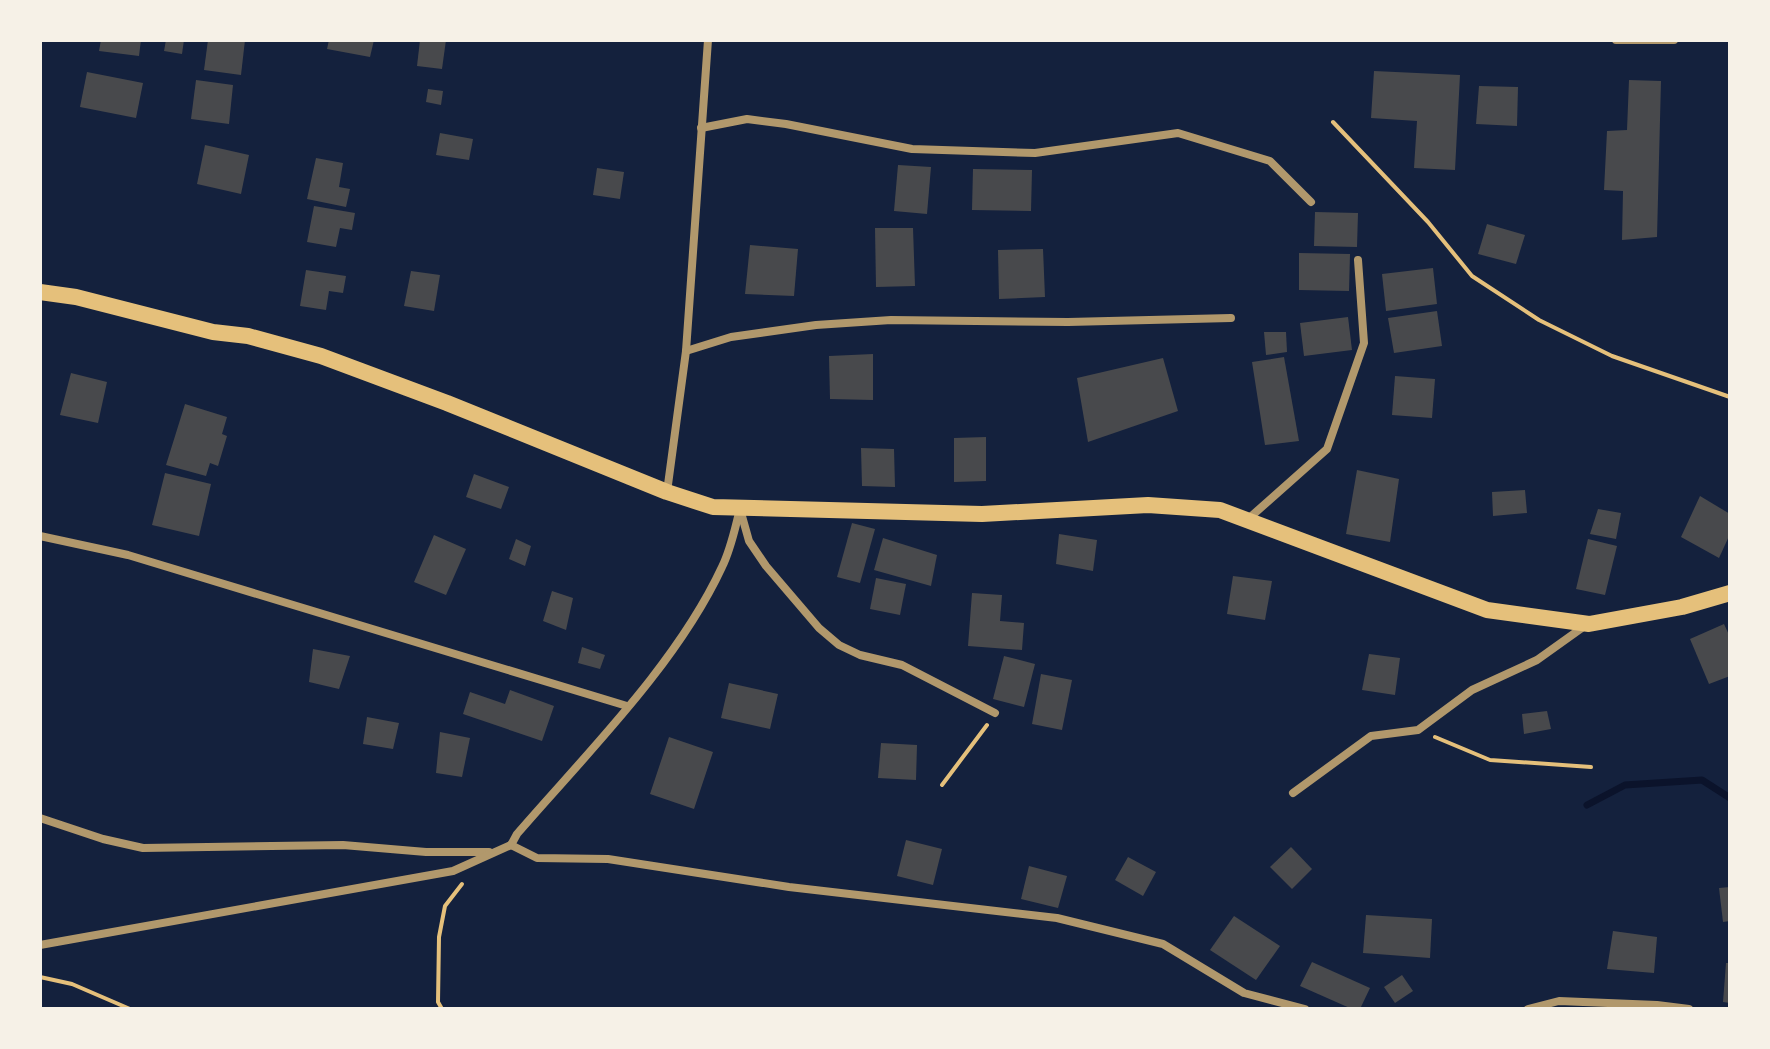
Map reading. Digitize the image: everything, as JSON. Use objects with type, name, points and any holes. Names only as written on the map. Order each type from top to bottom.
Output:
[{"type":"main road","points":[[40,292],[76,297],[213,332],[248,336],[321,356],[667,492],[713,507],[982,514],[1148,505],[1220,510],[1487,610],[1589,624],[1682,607],[1730,593]]},
{"type":"street","points":[[667,492],[686,351],[708,40]]},
{"type":"street","points":[[1616,40],[1674,40]]},
{"type":"street","points":[[701,128],[747,119],[912,149],[1035,153],[1178,133],[1270,161],[1311,202]]},
{"type":"street","points":[[1247,520],[1327,449],[1364,343],[1358,260]]},
{"type":"street","points":[[686,351],[731,337],[816,325],[891,320],[1068,322],[1231,318]]},
{"type":"street","points":[[40,945],[453,871],[511,845],[673,649],[703,604],[723,565],[740,508]]},
{"type":"street","points":[[740,508],[749,541],[766,566],[819,628],[839,645],[860,655],[902,665],[995,713]]},
{"type":"street","points":[[40,536],[128,555],[627,706]]},
{"type":"street","points":[[1293,793],[1371,736],[1418,730],[1472,690],[1537,660],[1589,624]]},
{"type":"street","points":[[40,818],[103,839],[143,848],[343,845],[426,852],[494,852]]},
{"type":"street","points":[[511,845],[537,858],[608,859],[789,887],[1057,918],[1163,944],[1244,993],[1305,1009]]},
{"type":"street","points":[[1528,1009],[1559,1001],[1689,1009]]},
{"type":"path","points":[[1333,122],[1428,222],[1472,276],[1539,320],[1612,356],[1730,397]]},
{"type":"path","points":[[942,785],[995,713]]},
{"type":"path","points":[[1418,730],[1490,760],[1591,767]]},
{"type":"path","points":[[442,1009],[438,1002],[436,964],[445,906],[480,859]]},
{"type":"path","points":[[40,977],[72,984],[130,1009]]},
{"type":"building","points":[[101,40],[141,40],[139,56],[99,51]]},
{"type":"building","points":[[166,40],[184,40],[182,54],[164,51]]},
{"type":"building","points":[[208,40],[245,40],[241,75],[204,70]]},
{"type":"building","points":[[329,40],[374,40],[370,57],[327,49]]},
{"type":"building","points":[[420,40],[446,40],[442,69],[417,66]]},
{"type":"building","points":[[1374,71],[1460,75],[1455,170],[1414,168],[1417,121],[1371,118]]},
{"type":"building","points":[[87,72],[143,83],[136,118],[80,107]]},
{"type":"building","points":[[196,80],[233,85],[229,124],[191,119]]},
{"type":"building","points":[[1629,80],[1661,81],[1657,237],[1622,240],[1623,191],[1604,190],[1607,131],[1627,130]]},
{"type":"building","points":[[1479,86],[1518,87],[1517,126],[1476,124]]},
{"type":"building","points":[[428,89],[443,91],[441,105],[426,102]]},
{"type":"building","points":[[440,133],[473,139],[469,160],[436,155]]},
{"type":"building","points":[[205,145],[249,155],[241,194],[197,184]]},
{"type":"building","points":[[316,158],[343,163],[339,187],[350,189],[346,207],[307,199]]},
{"type":"building","points":[[898,165],[931,167],[927,214],[894,211]]},
{"type":"building","points":[[597,168],[624,172],[620,199],[593,195]]},
{"type":"building","points":[[973,169],[1032,170],[1031,211],[972,210]]},
{"type":"building","points":[[314,206],[355,213],[352,230],[340,228],[336,247],[307,242]]},
{"type":"building","points":[[1315,212],[1358,213],[1357,247],[1314,246]]},
{"type":"building","points":[[1487,224],[1525,235],[1516,264],[1478,254]]},
{"type":"building","points":[[875,228],[913,228],[915,286],[876,287]]},
{"type":"building","points":[[750,245],[798,249],[794,296],[745,294]]},
{"type":"building","points":[[1043,249],[1045,297],[999,299],[998,250]]},
{"type":"building","points":[[1299,253],[1350,254],[1349,291],[1299,290]]},
{"type":"building","points":[[1433,268],[1437,304],[1386,311],[1382,274]]},
{"type":"building","points":[[306,270],[346,276],[343,293],[329,291],[326,310],[300,306]]},
{"type":"building","points":[[411,271],[440,275],[434,311],[404,306]]},
{"type":"building","points":[[1437,311],[1442,346],[1394,353],[1388,318]]},
{"type":"building","points":[[1348,317],[1352,350],[1304,356],[1300,323]]},
{"type":"building","points":[[1264,332],[1286,332],[1287,352],[1266,355]]},
{"type":"building","points":[[873,354],[873,400],[830,399],[829,356]]},
{"type":"building","points":[[1284,357],[1299,441],[1265,445],[1252,362]]},
{"type":"building","points":[[1163,358],[1178,411],[1088,442],[1077,378]]},
{"type":"building","points":[[71,373],[107,382],[98,423],[60,415]]},
{"type":"building","points":[[1395,376],[1435,379],[1432,418],[1392,415]]},
{"type":"building","points":[[185,404],[227,417],[222,434],[227,436],[218,466],[210,463],[206,476],[166,465]]},
{"type":"building","points":[[986,437],[986,481],[954,482],[954,438]]},
{"type":"building","points":[[861,448],[894,449],[895,487],[862,486]]},
{"type":"building","points":[[1357,470],[1399,479],[1390,542],[1346,534]]},
{"type":"building","points":[[165,473],[211,484],[199,536],[152,525]]},
{"type":"building","points":[[474,474],[509,487],[501,509],[466,497]]},
{"type":"building","points":[[1525,490],[1527,513],[1493,516],[1492,492]]},
{"type":"building","points":[[1700,496],[1730,514],[1730,534],[1719,558],[1681,537]]},
{"type":"building","points":[[1598,509],[1621,513],[1616,539],[1590,534]]},
{"type":"building","points":[[852,523],[875,529],[860,583],[837,577]]},
{"type":"building","points":[[1059,534],[1097,540],[1093,571],[1056,564]]},
{"type":"building","points":[[434,535],[466,549],[446,595],[414,582]]},
{"type":"building","points":[[883,538],[937,555],[931,586],[874,570]]},
{"type":"building","points":[[516,539],[531,546],[525,566],[509,559]]},
{"type":"building","points":[[1588,539],[1617,546],[1605,595],[1576,589]]},
{"type":"building","points":[[1233,576],[1272,581],[1265,620],[1227,614]]},
{"type":"building","points":[[876,578],[906,584],[900,615],[870,609]]},
{"type":"building","points":[[552,591],[573,598],[566,630],[543,621]]},
{"type":"building","points":[[972,593],[1002,595],[1000,621],[1024,623],[1022,650],[968,646]]},
{"type":"building","points":[[1724,624],[1730,637],[1730,676],[1709,684],[1690,639]]},
{"type":"building","points":[[582,647],[605,655],[600,669],[578,663]]},
{"type":"building","points":[[313,649],[350,656],[339,689],[309,682]]},
{"type":"building","points":[[1369,654],[1400,658],[1395,695],[1362,690]]},
{"type":"building","points":[[1004,656],[1035,664],[1024,707],[993,699]]},
{"type":"building","points":[[1041,674],[1072,680],[1062,730],[1032,724]]},
{"type":"building","points":[[729,683],[778,694],[770,729],[721,718]]},
{"type":"building","points":[[510,690],[554,706],[542,741],[463,714],[470,692],[505,704]]},
{"type":"building","points":[[1547,711],[1551,729],[1524,734],[1522,714]]},
{"type":"building","points":[[367,717],[399,723],[393,749],[363,744]]},
{"type":"building","points":[[440,732],[470,738],[462,777],[436,773]]},
{"type":"building","points":[[669,737],[713,752],[694,809],[650,794]]},
{"type":"building","points":[[881,743],[917,745],[916,780],[878,778]]},
{"type":"building","points":[[906,840],[942,849],[933,885],[897,876]]},
{"type":"building","points":[[1291,847],[1312,869],[1292,889],[1270,867]]},
{"type":"building","points":[[1128,857],[1156,872],[1143,896],[1115,880]]},
{"type":"building","points":[[1029,866],[1067,876],[1058,908],[1021,899]]},
{"type":"building","points":[[1730,887],[1730,921],[1723,922],[1719,888]]},
{"type":"building","points":[[1366,915],[1432,919],[1430,958],[1363,953]]},
{"type":"building","points":[[1234,916],[1280,946],[1256,980],[1210,950]]},
{"type":"building","points":[[1613,931],[1657,937],[1654,973],[1607,969]]},
{"type":"building","points":[[1312,962],[1370,988],[1360,1009],[1352,1009],[1300,986]]},
{"type":"building","points":[[1726,963],[1730,963],[1730,1003],[1723,1002]]},
{"type":"building","points":[[1402,975],[1413,991],[1395,1003],[1384,987]]},
{"type":"waterway","points":[[1587,805],[1625,785],[1702,780],[1730,798]]}]
